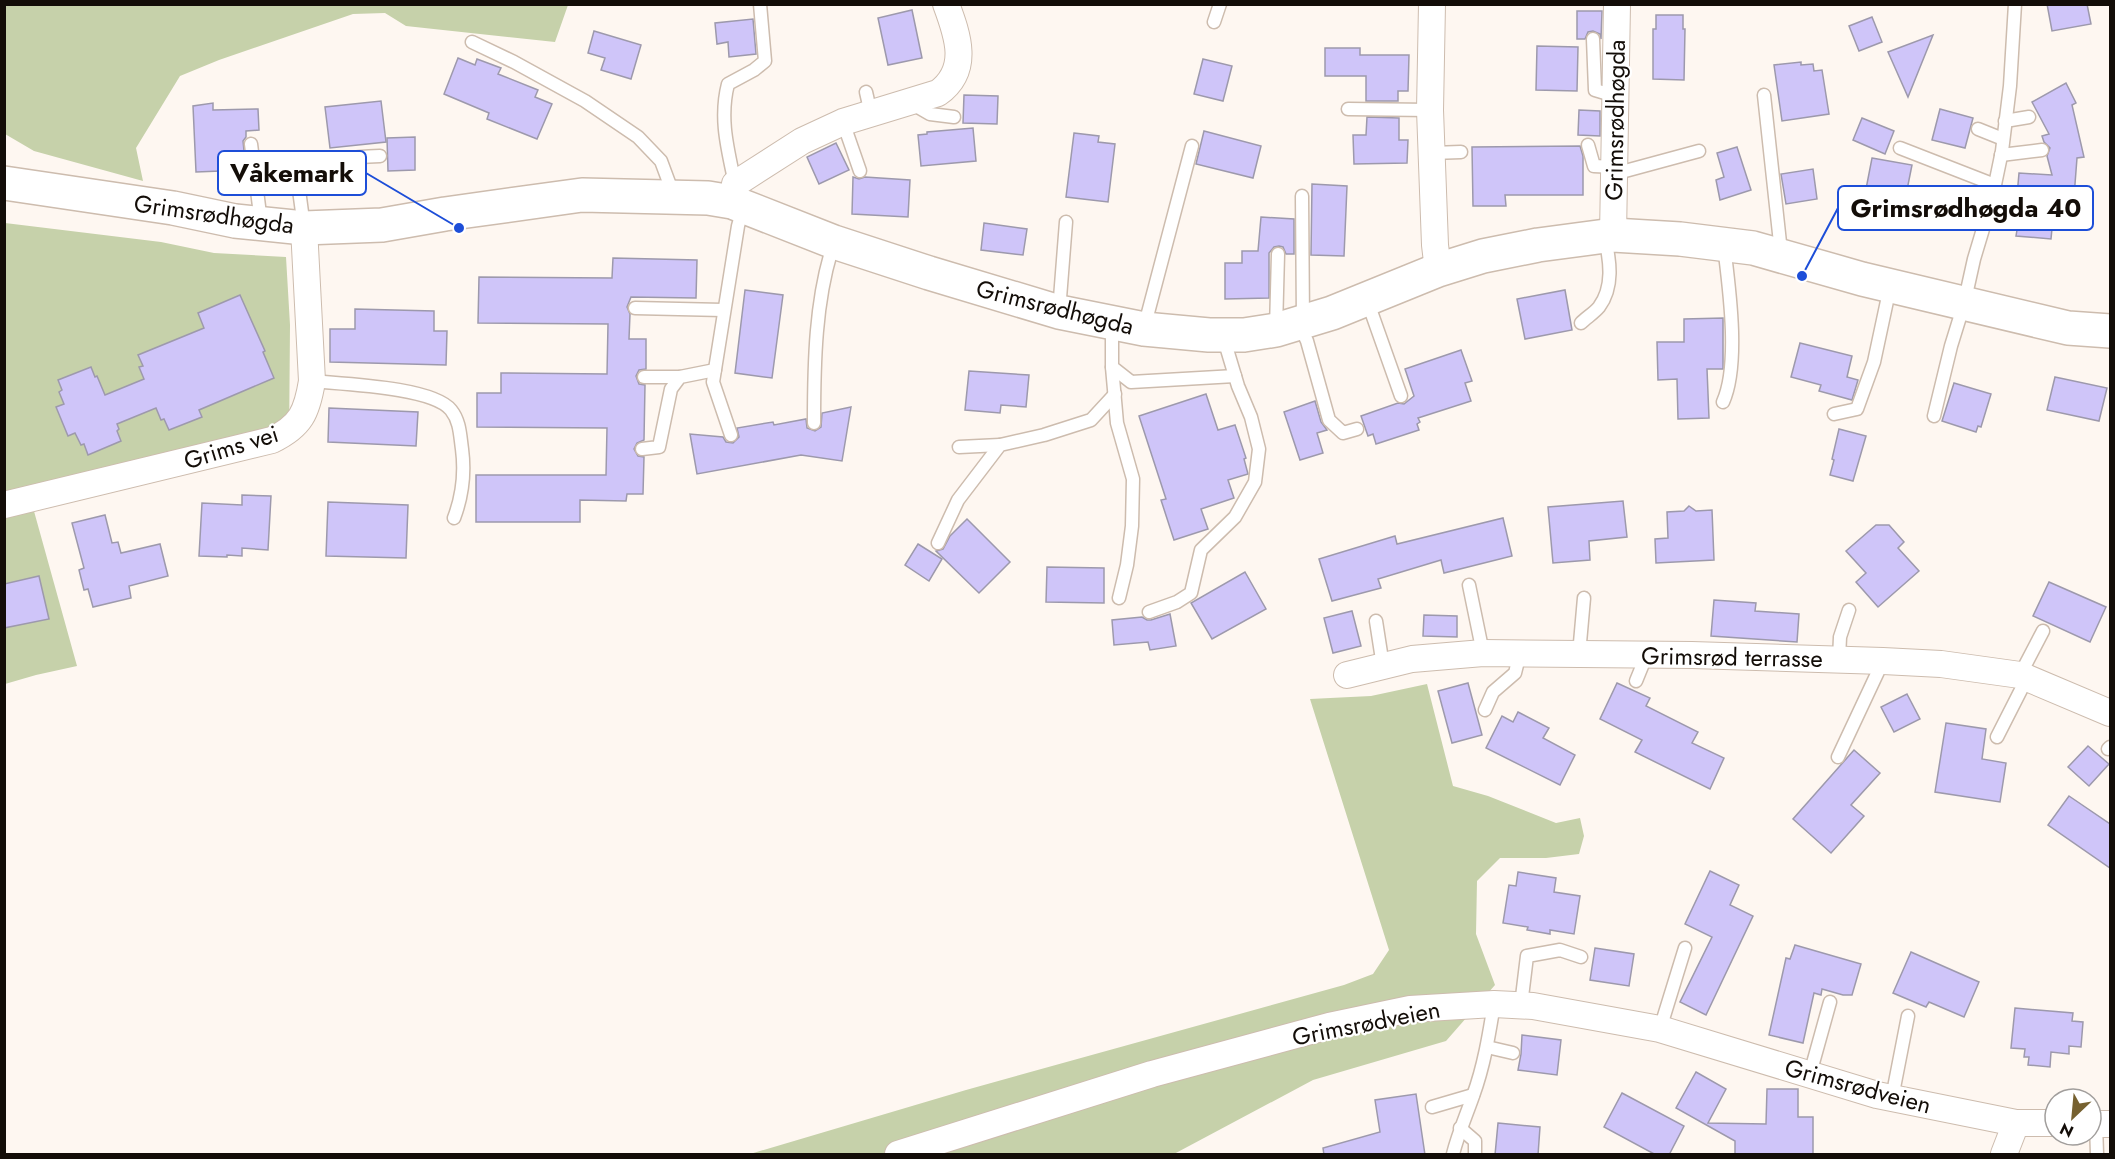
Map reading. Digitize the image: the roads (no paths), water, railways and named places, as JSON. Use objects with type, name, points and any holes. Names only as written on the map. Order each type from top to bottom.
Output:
[{"type":"main road","name":"Grimsrødhøgda","points":[[4,183],[172,208],[235,221],[304,228],[382,225],[582,195],[737,198],[834,242],[1059,312],[1144,329],[1223,335],[1244,335],[1293,325],[1367,299],[1438,270],[1483,256],[1538,245],[1609,236],[1680,238],[1753,248],[1964,304],[2068,328],[2110,332]]},
{"type":"street","points":[[737,198],[802,141],[843,122],[868,103],[910,102],[938,93],[948,86],[955,75],[958,56],[957,34],[946,4]]},
{"type":"street","points":[[1432,4],[1430,110],[1438,270]]},
{"type":"street","name":"Grimsrødhøgda","points":[[1609,236],[1614,171],[1617,4]]},
{"type":"street","name":"Grims vei","points":[[4,505],[272,440],[286,433],[303,415],[309,400],[312,381],[304,228]]},
{"type":"street","name":"Grimsrød terrasse","points":[[1347,675],[1412,660],[1483,653],[1647,654],[1883,661],[1941,664],[2023,677],[2110,713]]},
{"type":"street","name":"Grimsrødveien","points":[[898,1155],[1152,1074],[1329,1026],[1410,1009],[1494,1004],[1521,1005],[1660,1029],[1893,1098],[2016,1123],[2043,1123]]},
{"type":"street","points":[[2004,1155],[2016,1123]]},
{"type":"lane","points":[[731,435],[713,381],[738,226],[737,198],[726,139],[723,102],[728,84],[754,70],[765,61],[760,4]]},
{"type":"lane","points":[[1214,22],[1220,4]]},
{"type":"lane","points":[[1934,416],[2001,155],[2010,86],[2015,4]]},
{"type":"lane","points":[[1593,39],[1595,90],[1615,96]]},
{"type":"lane","points":[[472,42],[585,101],[638,137],[661,160],[674,197]]},
{"type":"lane","points":[[1764,96],[1782,257]]},
{"type":"lane","points":[[910,102],[930,114],[954,117]]},
{"type":"lane","points":[[1348,109],[1430,110]]},
{"type":"lane","points":[[2006,121],[2029,117]]},
{"type":"lane","points":[[843,122],[860,171]]},
{"type":"lane","points":[[1978,129],[2003,139]]},
{"type":"lane","points":[[251,144],[261,223]]},
{"type":"lane","points":[[1144,329],[1192,146]]},
{"type":"lane","points":[[1588,146],[1594,166],[1614,171],[1699,151]]},
{"type":"lane","points":[[1900,148],[1995,185]]},
{"type":"lane","points":[[2001,155],[2042,150]]},
{"type":"lane","points":[[1432,153],[1461,152]]},
{"type":"lane","points":[[304,228],[299,190],[307,170],[347,157],[380,156]]},
{"type":"lane","points":[[1293,325],[1302,196]]},
{"type":"lane","points":[[1059,312],[1066,222]]},
{"type":"lane","points":[[1581,323],[1599,307],[1609,285],[1609,236]]},
{"type":"lane","points":[[814,423],[815,356],[823,291],[834,242]]},
{"type":"lane","points":[[1723,244],[1730,297],[1731,358],[1729,388],[1723,402]]},
{"type":"lane","points":[[1278,254],[1293,325],[1307,341],[1329,420],[1343,433],[1357,429]]},
{"type":"lane","points":[[1834,414],[1857,409],[1874,362],[1890,286]]},
{"type":"lane","points":[[1367,299],[1401,396]]},
{"type":"lane","points":[[635,308],[723,310]]},
{"type":"lane","points":[[1112,324],[1112,367],[1117,423],[1133,479],[1132,526],[1127,565],[1119,598]]},
{"type":"lane","points":[[1149,612],[1177,602],[1191,593],[1201,550],[1235,517],[1255,482],[1259,449],[1251,417],[1235,376],[1223,335]]},
{"type":"lane","points":[[1112,367],[1131,382],[1235,376]]},
{"type":"lane","points":[[644,377],[680,377],[715,370]]},
{"type":"lane","points":[[642,449],[659,447],[671,389],[680,377]]},
{"type":"lane","points":[[312,381],[369,386],[424,395],[450,408],[459,424],[463,455],[460,504],[454,518]]},
{"type":"lane","points":[[959,447],[1000,445],[1044,435],[1091,420],[1115,394]]},
{"type":"lane","points":[[938,543],[958,500],[1000,445]]},
{"type":"lane","points":[[1469,585],[1483,653]]},
{"type":"lane","points":[[1579,654],[1584,598]]},
{"type":"lane","points":[[1839,659],[1840,637],[1849,610]]},
{"type":"lane","points":[[1376,621],[1383,666]]},
{"type":"lane","points":[[1997,737],[2043,631]]},
{"type":"lane","points":[[1485,710],[1492,692],[1515,673],[1520,653]]},
{"type":"lane","points":[[1636,681],[1647,654]]},
{"type":"lane","points":[[1838,757],[1883,661]]},
{"type":"lane","points":[[1660,1029],[1685,948]]},
{"type":"lane","points":[[1521,1005],[1527,956],[1560,950],[1581,957]]},
{"type":"lane","points":[[1810,1074],[1830,1002]]},
{"type":"lane","points":[[1453,1155],[1460,1128],[1473,1095],[1486,1047],[1494,1004]]},
{"type":"lane","points":[[1893,1098],[1908,1016]]},
{"type":"lane","points":[[1486,1047],[1513,1053]]},
{"type":"lane","points":[[1432,1107],[1473,1095]]},
{"type":"lane","points":[[1460,1128],[1475,1142],[1475,1155]]},
{"type":"place","name":"Våkemark","points":[[459,228]]},
{"type":"place","name":"Grimsrødhøgda 40","points":[[1802,276]]}]
